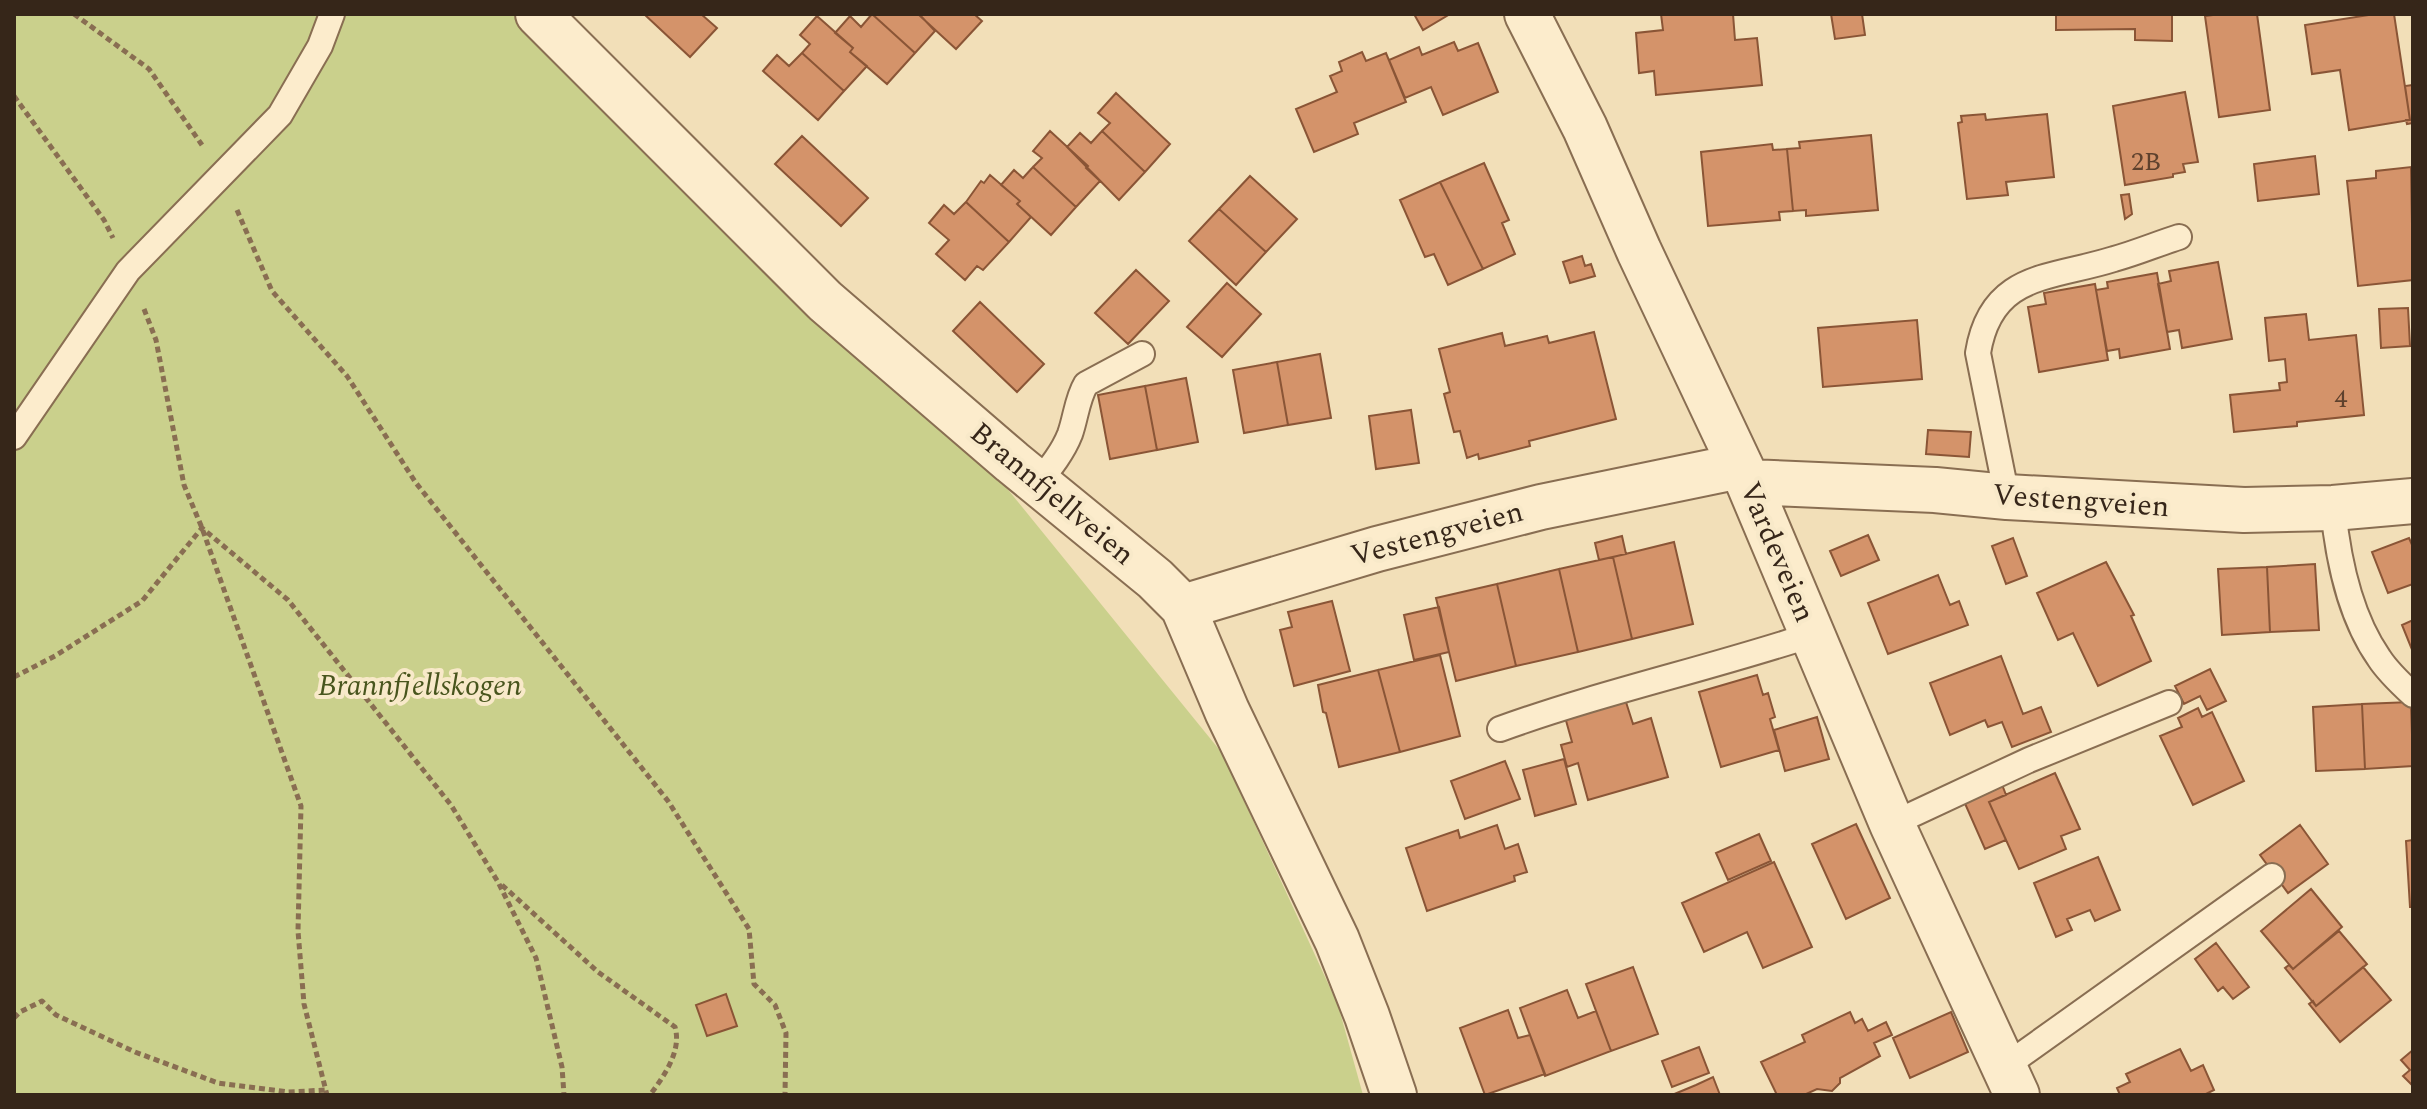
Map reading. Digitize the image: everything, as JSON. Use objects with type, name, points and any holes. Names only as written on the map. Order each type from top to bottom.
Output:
[{"type":"street","name":"Brannfjellveien","points":[[538,14],[825,301],[1155,579],[1183,607],[1227,711],[1337,940],[1394,1095]]},
{"type":"street","name":"Vardeveien","points":[[1527,14],[1585,128],[1744,474],[1892,824],[2010,1081]]},
{"type":"street","name":"Vestengveien","points":[[1183,607],[1377,549],[1541,507],[1744,474],[2007,497],[2244,510],[2333,508],[2413,501]]},
{"type":"lane","points":[[14,437],[128,271],[280,115],[320,46],[332,14]]},
{"type":"lane","points":[[2007,497],[1978,353],[1982,330],[1992,309],[2023,283],[2114,259],[2179,237]]},
{"type":"lane","points":[[1038,483],[1070,435],[1086,384],[1142,354]]},
{"type":"lane","points":[[2333,508],[2336,545],[2345,582],[2368,640],[2379,659],[2413,695]]},
{"type":"lane","points":[[1500,729],[1557,708],[1811,635]]},
{"type":"lane","points":[[1892,824],[2029,760],[2169,703]]},
{"type":"lane","points":[[2010,1081],[2272,876]]},
{"type":"path","points":[[74,14],[149,69],[222,174],[272,291],[347,376],[416,483],[668,801],[749,929],[754,984],[775,1005],[786,1033],[785,1095]]},
{"type":"path","points":[[14,96],[104,220],[156,340],[184,485],[301,806],[298,931],[304,1004],[326,1093],[288,1092],[218,1083],[135,1052],[56,1015],[42,1001],[14,1018]]},
{"type":"path","points":[[14,677],[55,656],[142,601],[202,528]]},
{"type":"path","points":[[202,528],[288,600],[451,805],[498,882],[536,958],[562,1067],[564,1095]]},
{"type":"path","points":[[498,882],[598,972],[675,1027],[678,1036],[676,1048],[650,1095]]},
{"type":"green space","name":"Brannfjellskogen","points":[[14,14],[542,14],[910,369],[1222,753],[1338,1005],[1363,1095],[14,1095]]},
{"type":"building","points":[[644,14],[701,14],[717,28],[690,57]]},
{"type":"building","points":[[872,14],[915,53],[887,84],[850,52],[853,48],[835,33],[850,16],[861,27]]},
{"type":"building","points":[[872,14],[919,14],[935,31],[915,53]]},
{"type":"building","points":[[974,14],[982,21],[956,49],[919,15]]},
{"type":"building","points":[[1414,14],[1450,14],[1423,30]]},
{"type":"building","points":[[1661,14],[1733,14],[1735,40],[1757,38],[1762,85],[1656,95],[1654,71],[1639,73],[1636,33],[1663,30]]},
{"type":"building","points":[[1831,14],[1862,14],[1865,35],[1835,39]]},
{"type":"building","points":[[2056,14],[2172,14],[2172,41],[2135,40],[2135,29],[2056,30]]},
{"type":"building","points":[[2257,14],[2270,110],[2219,117],[2205,16]]},
{"type":"building","points":[[2394,14],[2410,120],[2349,130],[2340,70],[2312,74],[2305,25]]},
{"type":"building","points":[[817,16],[853,48],[850,52],[867,66],[844,91],[802,53],[810,44],[800,35]]},
{"type":"building","points":[[1454,42],[1458,51],[1478,43],[1498,92],[1443,115],[1431,87],[1405,98],[1389,60],[1419,47],[1422,55]]},
{"type":"building","points":[[1362,52],[1366,61],[1386,53],[1406,102],[1354,123],[1358,134],[1314,152],[1296,109],[1337,92],[1330,76],[1342,71],[1339,62]]},
{"type":"building","points":[[802,53],[844,91],[818,120],[763,71],[777,55],[789,66]]},
{"type":"building","points":[[2413,85],[2413,123],[2407,124],[2406,120],[2410,120],[2405,86]]},
{"type":"building","points":[[2185,92],[2198,162],[2183,164],[2185,172],[2173,174],[2173,177],[2125,185],[2113,106]]},
{"type":"building","points":[[1116,93],[1170,144],[1145,172],[1102,131],[1110,123],[1098,113]]},
{"type":"building","points":[[1985,114],[1986,120],[2047,114],[2054,177],[2006,182],[2008,195],[1967,199],[1958,123],[1962,122],[1961,116]]},
{"type":"building","points":[[1050,131],[1100,181],[1076,207],[1033,167],[1042,158],[1033,151]]},
{"type":"building","points":[[1102,131],[1145,172],[1119,200],[1067,147],[1080,133],[1091,143]]},
{"type":"building","points":[[1871,135],[1878,210],[1806,216],[1806,210],[1793,211],[1787,149],[1800,148],[1799,142]]},
{"type":"building","points":[[802,136],[868,198],[841,226],[775,164]]},
{"type":"building","points":[[1772,144],[1773,150],[1787,149],[1793,211],[1779,212],[1780,220],[1708,226],[1701,152]]},
{"type":"building","points":[[2315,156],[2319,194],[2258,201],[2254,164]]},
{"type":"building","points":[[1484,163],[1509,220],[1502,223],[1515,254],[1483,269],[1440,182]]},
{"type":"building","points":[[1033,167],[1076,207],[1051,235],[1001,185],[1014,170],[1023,178]]},
{"type":"building","points":[[2411,167],[2413,280],[2358,286],[2347,181],[2376,178],[2376,171]]},
{"type":"building","points":[[990,175],[1020,201],[1017,204],[1031,217],[1009,242],[966,202],[981,181],[984,183]]},
{"type":"building","points":[[1250,176],[1297,219],[1266,252],[1219,209]]},
{"type":"building","points":[[1440,182],[1483,269],[1448,285],[1434,254],[1425,257],[1400,200]]},
{"type":"building","points":[[2129,194],[2132,214],[2125,219],[2121,195]]},
{"type":"building","points":[[966,202],[1009,242],[983,270],[977,266],[965,280],[936,254],[949,240],[929,223],[944,205],[954,214]]},
{"type":"building","points":[[1219,209],[1266,252],[1236,285],[1189,241]]},
{"type":"building","points":[[1582,256],[1585,266],[1591,264],[1595,276],[1570,283],[1563,262]]},
{"type":"building","points":[[2218,262],[2232,339],[2182,348],[2179,330],[2167,332],[2158,284],[2171,281],[2169,271]]},
{"type":"building","points":[[1136,270],[1169,301],[1128,344],[1095,313]]},
{"type":"building","points":[[2157,273],[2170,349],[2120,358],[2119,349],[2107,351],[2096,290],[2108,288],[2107,282]]},
{"type":"building","points":[[1227,283],[1261,314],[1222,357],[1187,327]]},
{"type":"building","points":[[2095,284],[2108,360],[2039,372],[2028,307],[2046,304],[2044,293]]},
{"type":"building","points":[[980,302],[1044,364],[1017,392],[953,331]]},
{"type":"building","points":[[2408,308],[2410,346],[2381,348],[2379,309]]},
{"type":"building","points":[[2306,314],[2309,340],[2356,335],[2364,415],[2234,432],[2230,395],[2280,390],[2279,383],[2287,382],[2285,359],[2269,361],[2265,318]]},
{"type":"building","points":[[1917,320],[1922,379],[1823,387],[1818,328]]},
{"type":"building","points":[[1594,332],[1616,419],[1529,441],[1530,446],[1479,459],[1478,454],[1467,458],[1460,431],[1454,432],[1444,394],[1450,392],[1439,349],[1502,333],[1505,346],[1547,336],[1549,343]]},
{"type":"building","points":[[1320,354],[1331,418],[1288,425],[1277,362]]},
{"type":"building","points":[[1277,362],[1288,425],[1244,433],[1233,370]]},
{"type":"building","points":[[1186,378],[1198,442],[1157,450],[1145,386]]},
{"type":"building","points":[[1145,386],[1157,450],[1110,459],[1098,395]]},
{"type":"building","points":[[1411,410],[1419,463],[1376,469],[1369,416]]},
{"type":"building","points":[[1928,430],[1971,432],[1969,457],[1926,454]]},
{"type":"building","points":[[1868,535],[1879,560],[1841,576],[1830,551]]},
{"type":"building","points":[[1622,536],[1626,554],[1599,560],[1595,543]]},
{"type":"building","points":[[2013,538],[2027,576],[2006,584],[1992,546]]},
{"type":"building","points":[[2409,538],[2413,547],[2413,584],[2388,593],[2372,552]]},
{"type":"building","points":[[1674,542],[1693,624],[1632,639],[1613,557]]},
{"type":"building","points":[[1613,557],[1632,639],[1578,652],[1559,569]]},
{"type":"building","points":[[2106,562],[2134,615],[2131,616],[2151,661],[2098,686],[2073,633],[2058,640],[2037,593]]},
{"type":"building","points":[[2315,564],[2319,630],[2270,632],[2267,567]]},
{"type":"building","points":[[2267,567],[2270,632],[2222,635],[2218,569]]},
{"type":"building","points":[[1559,569],[1578,652],[1516,666],[1497,584]]},
{"type":"building","points":[[1938,575],[1950,605],[1959,601],[1968,625],[1888,654],[1868,603]]},
{"type":"building","points":[[1497,584],[1516,666],[1456,681],[1436,598]]},
{"type":"building","points":[[1332,601],[1350,671],[1294,686],[1280,630],[1292,627],[1288,612]]},
{"type":"building","points":[[1439,607],[1449,652],[1414,660],[1404,615]]},
{"type":"building","points":[[2413,620],[2413,652],[2402,625]]},
{"type":"building","points":[[1440,655],[1460,736],[1400,752],[1378,670]]},
{"type":"building","points":[[2001,656],[2023,714],[2041,707],[2051,732],[2012,747],[2002,722],[1988,727],[1985,720],[1950,735],[1930,683]]},
{"type":"building","points":[[2210,669],[2226,701],[2207,710],[2200,696],[2184,704],[2175,686]]},
{"type":"building","points":[[1378,670],[1400,752],[1339,767],[1318,685]]},
{"type":"building","points":[[1757,675],[1763,695],[1768,693],[1775,717],[1770,719],[1779,750],[1721,767],[1699,692]]},
{"type":"building","points":[[1625,699],[1633,724],[1651,718],[1668,777],[1588,800],[1578,763],[1567,767],[1561,745],[1572,742],[1565,717]]},
{"type":"building","points":[[2411,702],[2413,766],[2365,769],[2362,704]]},
{"type":"building","points":[[2362,704],[2365,769],[2316,771],[2313,707]]},
{"type":"building","points":[[2198,708],[2202,717],[2212,712],[2244,781],[2193,805],[2160,736],[2182,727],[2178,718]]},
{"type":"building","points":[[1817,717],[1829,759],[1785,771],[1774,730]]},
{"type":"building","points":[[1564,759],[1576,804],[1535,816],[1523,770]]},
{"type":"building","points":[[1505,761],[1520,799],[1465,819],[1451,781]]},
{"type":"building","points":[[2055,773],[2080,829],[2061,836],[2066,849],[2019,869],[1989,802]]},
{"type":"building","points":[[2001,782],[2006,795],[1989,802],[2006,840],[1985,849],[1963,799]]},
{"type":"building","points":[[1856,824],[1890,898],[1846,919],[1812,844]]},
{"type":"building","points":[[1497,825],[1505,849],[1518,844],[1527,872],[1514,876],[1515,881],[1427,911],[1406,848],[1458,830],[1460,838]]},
{"type":"building","points":[[2300,825],[2328,864],[2288,893],[2260,855]]},
{"type":"building","points":[[1759,834],[1771,861],[1728,880],[1716,853]]},
{"type":"building","points":[[2413,840],[2413,907],[2410,907],[2406,841]]},
{"type":"building","points":[[2098,857],[2120,910],[2095,921],[2090,910],[2067,919],[2072,930],[2056,937],[2034,883]]},
{"type":"building","points":[[1774,862],[1812,947],[1763,968],[1747,932],[1704,952],[1682,903]]},
{"type":"building","points":[[2311,889],[2342,927],[2293,969],[2261,931]]},
{"type":"building","points":[[2339,931],[2367,964],[2316,1006],[2285,968],[2289,965],[2293,969]]},
{"type":"building","points":[[2216,943],[2249,987],[2233,999],[2223,987],[2218,991],[2195,959]]},
{"type":"building","points":[[1633,967],[1658,1034],[1611,1051],[1586,984]]},
{"type":"building","points":[[2363,967],[2391,1000],[2340,1042],[2309,1004],[2313,1001],[2316,1006]]},
{"type":"building","points":[[1567,990],[1578,1018],[1596,1011],[1611,1051],[1545,1076],[1520,1008]]},
{"type":"building","points":[[726,994],[737,1026],[707,1036],[696,1005]]},
{"type":"building","points":[[1508,1010],[1518,1038],[1530,1035],[1545,1074],[1485,1095],[1460,1028]]},
{"type":"building","points":[[1850,1012],[1855,1023],[1862,1019],[1868,1031],[1886,1022],[1892,1035],[1874,1043],[1880,1056],[1840,1078],[1840,1083],[1832,1091],[1817,1089],[1804,1095],[1777,1095],[1761,1062],[1805,1042],[1802,1035]]},
{"type":"building","points":[[1951,1012],[1968,1052],[1910,1078],[1893,1038]]},
{"type":"building","points":[[1699,1047],[1709,1073],[1672,1087],[1662,1061]]},
{"type":"building","points":[[2180,1049],[2191,1071],[2203,1065],[2214,1090],[2204,1095],[2120,1095],[2117,1088],[2130,1082],[2126,1074]]},
{"type":"building","points":[[2413,1050],[2413,1086],[2403,1076],[2410,1070],[2401,1060]]},
{"type":"building","points":[[1713,1077],[1720,1095],[1672,1095],[1696,1085]]}]
